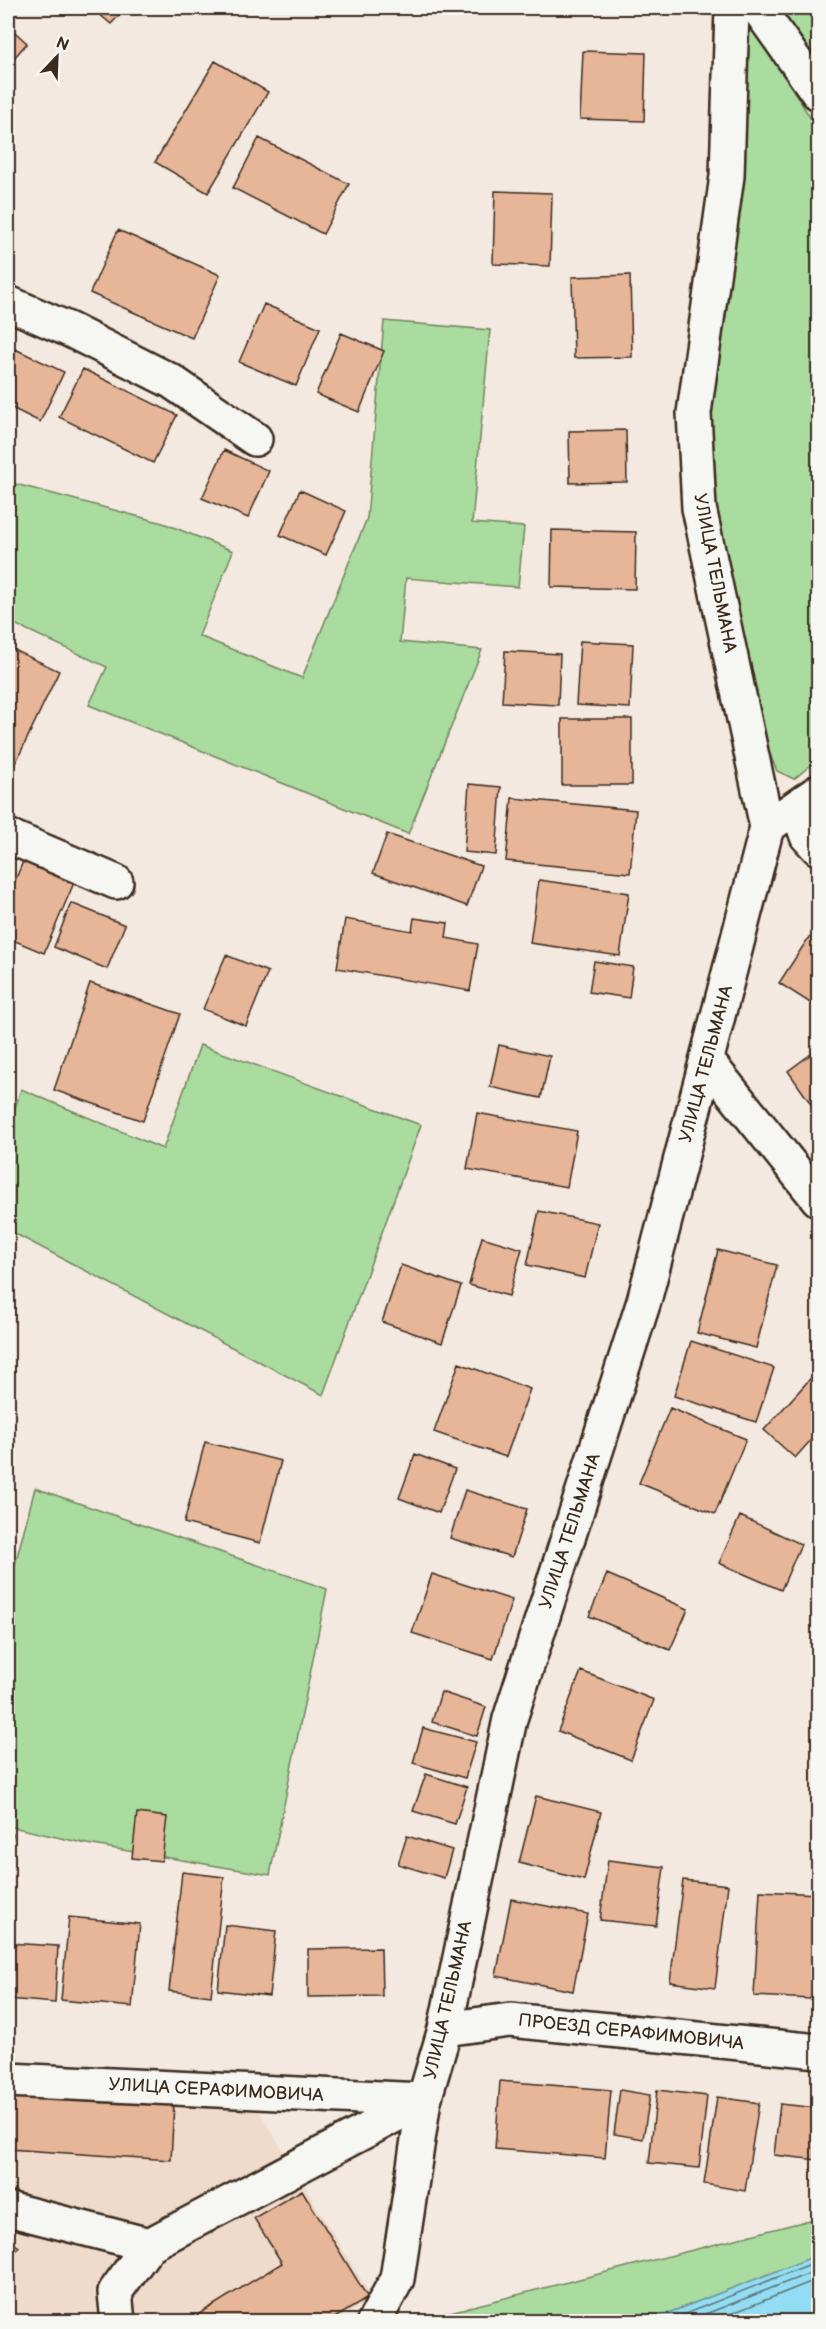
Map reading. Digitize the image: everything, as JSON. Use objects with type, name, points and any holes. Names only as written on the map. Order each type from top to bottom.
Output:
[{"type":"street","name":"УЛИЦА ТЕЛЬМАНА","points":[[374,2322],[397,2279],[424,2100],[445,2029],[510,1719],[644,1301],[767,827],[698,496],[694,412],[727,176],[732,8]]},
{"type":"street","points":[[758,8],[819,93]]},
{"type":"street","points":[[8,303],[70,330],[171,381],[255,439]]},
{"type":"street","points":[[767,827],[808,800]]},
{"type":"street","points":[[808,800],[807,836],[819,848]]},
{"type":"street","points":[[8,836],[116,882]]},
{"type":"street","points":[[707,1061],[819,1198]]},
{"type":"street","name":"ПРОЕЗД СЕРАФИМОВИЧА","points":[[445,2029],[510,2020],[819,2051]]},
{"type":"street","name":"УЛИЦА СЕРАФИМОВИЧА","points":[[8,2080],[424,2100]]},
{"type":"street","points":[[118,2322],[115,2292],[149,2245],[424,2100]]},
{"type":"street","points":[[8,2209],[149,2245]]},
{"type":"shaded area","points":[[8,2085],[251,2098],[373,2299],[335,2321],[8,2321]]},
{"type":"green space","points":[[775,8],[818,8],[818,73]]},
{"type":"green space","points":[[747,16],[818,130],[818,759],[794,779],[777,771],[768,750],[710,506],[707,407]]},
{"type":"green space","points":[[384,321],[490,330],[472,523],[524,527],[518,587],[406,578],[400,642],[482,650],[408,834],[89,705],[107,667],[8,621],[8,482],[163,523],[233,551],[199,636],[302,678],[367,518]]},
{"type":"green space","points":[[200,1045],[421,1125],[323,1395],[8,1230],[8,1131],[21,1089],[163,1149]]},
{"type":"green space","points":[[35,1488],[327,1589],[270,1875],[87,1844],[8,1826],[8,1591]]},
{"type":"green space","points":[[818,2218],[818,2255],[648,2321],[411,2322]]},
{"type":"water","points":[[818,2255],[818,2321],[648,2321]]},
{"type":"building","points":[[92,8],[126,8],[111,24]]},
{"type":"building","points":[[8,26],[27,43],[8,65]]},
{"type":"building","points":[[583,51],[646,53],[644,121],[580,119]]},
{"type":"building","points":[[215,61],[268,92],[208,193],[155,162]]},
{"type":"building","points":[[259,138],[349,184],[323,234],[233,188]]},
{"type":"building","points":[[495,191],[552,193],[550,266],[493,264]]},
{"type":"building","points":[[118,230],[220,275],[192,338],[90,293]]},
{"type":"building","points":[[630,275],[632,357],[574,358],[572,277]]},
{"type":"building","points":[[264,304],[320,328],[296,386],[239,362]]},
{"type":"building","points":[[341,333],[384,351],[359,412],[316,394]]},
{"type":"building","points":[[15,349],[64,372],[40,422],[8,406],[8,364]]},
{"type":"building","points":[[83,369],[177,415],[153,463],[59,417]]},
{"type":"building","points":[[626,430],[627,482],[570,483],[569,431]]},
{"type":"building","points":[[224,450],[269,471],[248,518],[202,498]]},
{"type":"building","points":[[300,490],[346,511],[326,555],[280,535]]},
{"type":"building","points":[[552,530],[636,532],[635,589],[551,587]]},
{"type":"building","points":[[580,641],[633,644],[630,708],[576,705]]},
{"type":"building","points":[[8,647],[59,671],[8,779]]},
{"type":"building","points":[[505,651],[560,654],[558,705],[502,702]]},
{"type":"building","points":[[562,719],[632,719],[632,785],[562,785]]},
{"type":"building","points":[[469,784],[501,787],[496,855],[464,852]]},
{"type":"building","points":[[512,798],[636,810],[630,873],[506,861]]},
{"type":"building","points":[[387,834],[481,866],[467,906],[373,873]]},
{"type":"building","points":[[28,849],[79,871],[44,953],[8,938],[8,898]]},
{"type":"building","points":[[539,880],[629,893],[620,956],[530,943]]},
{"type":"building","points":[[71,903],[125,925],[107,969],[54,947]]},
{"type":"building","points":[[414,918],[448,923],[446,938],[478,944],[470,991],[337,968],[345,919],[412,931]]},
{"type":"building","points":[[809,937],[818,943],[818,1008],[779,983]]},
{"type":"building","points":[[226,955],[268,972],[246,1026],[203,1009]]},
{"type":"building","points":[[594,961],[633,967],[629,998],[589,992]]},
{"type":"building","points":[[90,983],[180,1014],[143,1121],[54,1090]]},
{"type":"building","points":[[499,1045],[550,1056],[541,1098],[490,1087]]},
{"type":"building","points":[[818,1049],[818,1114],[788,1071]]},
{"type":"building","points":[[477,1113],[577,1131],[567,1187],[467,1169]]},
{"type":"building","points":[[539,1211],[598,1223],[585,1278],[527,1265]]},
{"type":"building","points":[[482,1237],[522,1249],[509,1296],[469,1285]]},
{"type":"building","points":[[718,1250],[777,1265],[756,1348],[697,1333]]},
{"type":"building","points":[[401,1265],[461,1286],[442,1343],[382,1322]]},
{"type":"building","points":[[691,1341],[774,1368],[756,1422],[674,1396]]},
{"type":"building","points":[[459,1363],[530,1389],[506,1457],[434,1432]]},
{"type":"building","points":[[818,1370],[818,1432],[795,1458],[764,1430]]},
{"type":"building","points":[[670,1408],[746,1439],[715,1514],[639,1483]]},
{"type":"building","points":[[205,1442],[281,1461],[260,1543],[184,1523]]},
{"type":"building","points":[[415,1454],[455,1469],[439,1513],[399,1498]]},
{"type":"building","points":[[465,1490],[527,1509],[512,1557],[450,1538]]},
{"type":"building","points":[[740,1516],[801,1544],[781,1590],[719,1563]]},
{"type":"building","points":[[432,1574],[512,1600],[493,1659],[412,1633]]},
{"type":"building","points":[[607,1574],[688,1609],[670,1650],[589,1616]]},
{"type":"building","points":[[581,1671],[654,1700],[631,1760],[558,1731]]},
{"type":"building","points":[[441,1692],[486,1707],[477,1736],[432,1722]]},
{"type":"building","points":[[423,1728],[476,1742],[465,1778],[413,1763]]},
{"type":"building","points":[[426,1774],[467,1787],[455,1824],[413,1811]]},
{"type":"building","points":[[536,1796],[601,1812],[584,1880],[519,1863]]},
{"type":"building","points":[[137,1813],[167,1817],[162,1861],[132,1858]]},
{"type":"building","points":[[8,1833],[13,1834],[8,1856]]},
{"type":"building","points":[[407,1836],[452,1850],[444,1878],[398,1864]]},
{"type":"building","points":[[608,1860],[664,1867],[656,1926],[600,1920]]},
{"type":"building","points":[[182,1872],[224,1877],[211,1996],[169,1991]]},
{"type":"building","points":[[683,1880],[728,1885],[715,1988],[670,1982]]},
{"type":"building","points":[[760,1891],[818,1894],[811,1999],[754,1996]]},
{"type":"building","points":[[511,1899],[588,1914],[573,1991],[496,1976]]},
{"type":"building","points":[[69,1917],[140,1924],[132,2007],[61,2000]]},
{"type":"building","points":[[225,1925],[276,1931],[269,1996],[218,1990]]},
{"type":"building","points":[[8,1943],[58,1946],[55,2003],[8,1999]]},
{"type":"building","points":[[381,1948],[382,1996],[308,1997],[308,1949]]},
{"type":"building","points":[[500,2081],[611,2090],[605,2158],[495,2149]]},
{"type":"building","points":[[620,2090],[650,2095],[643,2139],[614,2134]]},
{"type":"building","points":[[657,2090],[707,2096],[699,2168],[649,2163]]},
{"type":"building","points":[[8,2092],[174,2103],[171,2160],[8,2149]]},
{"type":"building","points":[[717,2097],[759,2103],[745,2191],[704,2184]]},
{"type":"building","points":[[780,2104],[818,2108],[818,2160],[774,2155]]},
{"type":"building","points":[[302,2190],[368,2298],[328,2322],[186,2322],[282,2263],[254,2218]]},
{"type":"building","points":[[8,2239],[19,2247],[8,2262]]}]
